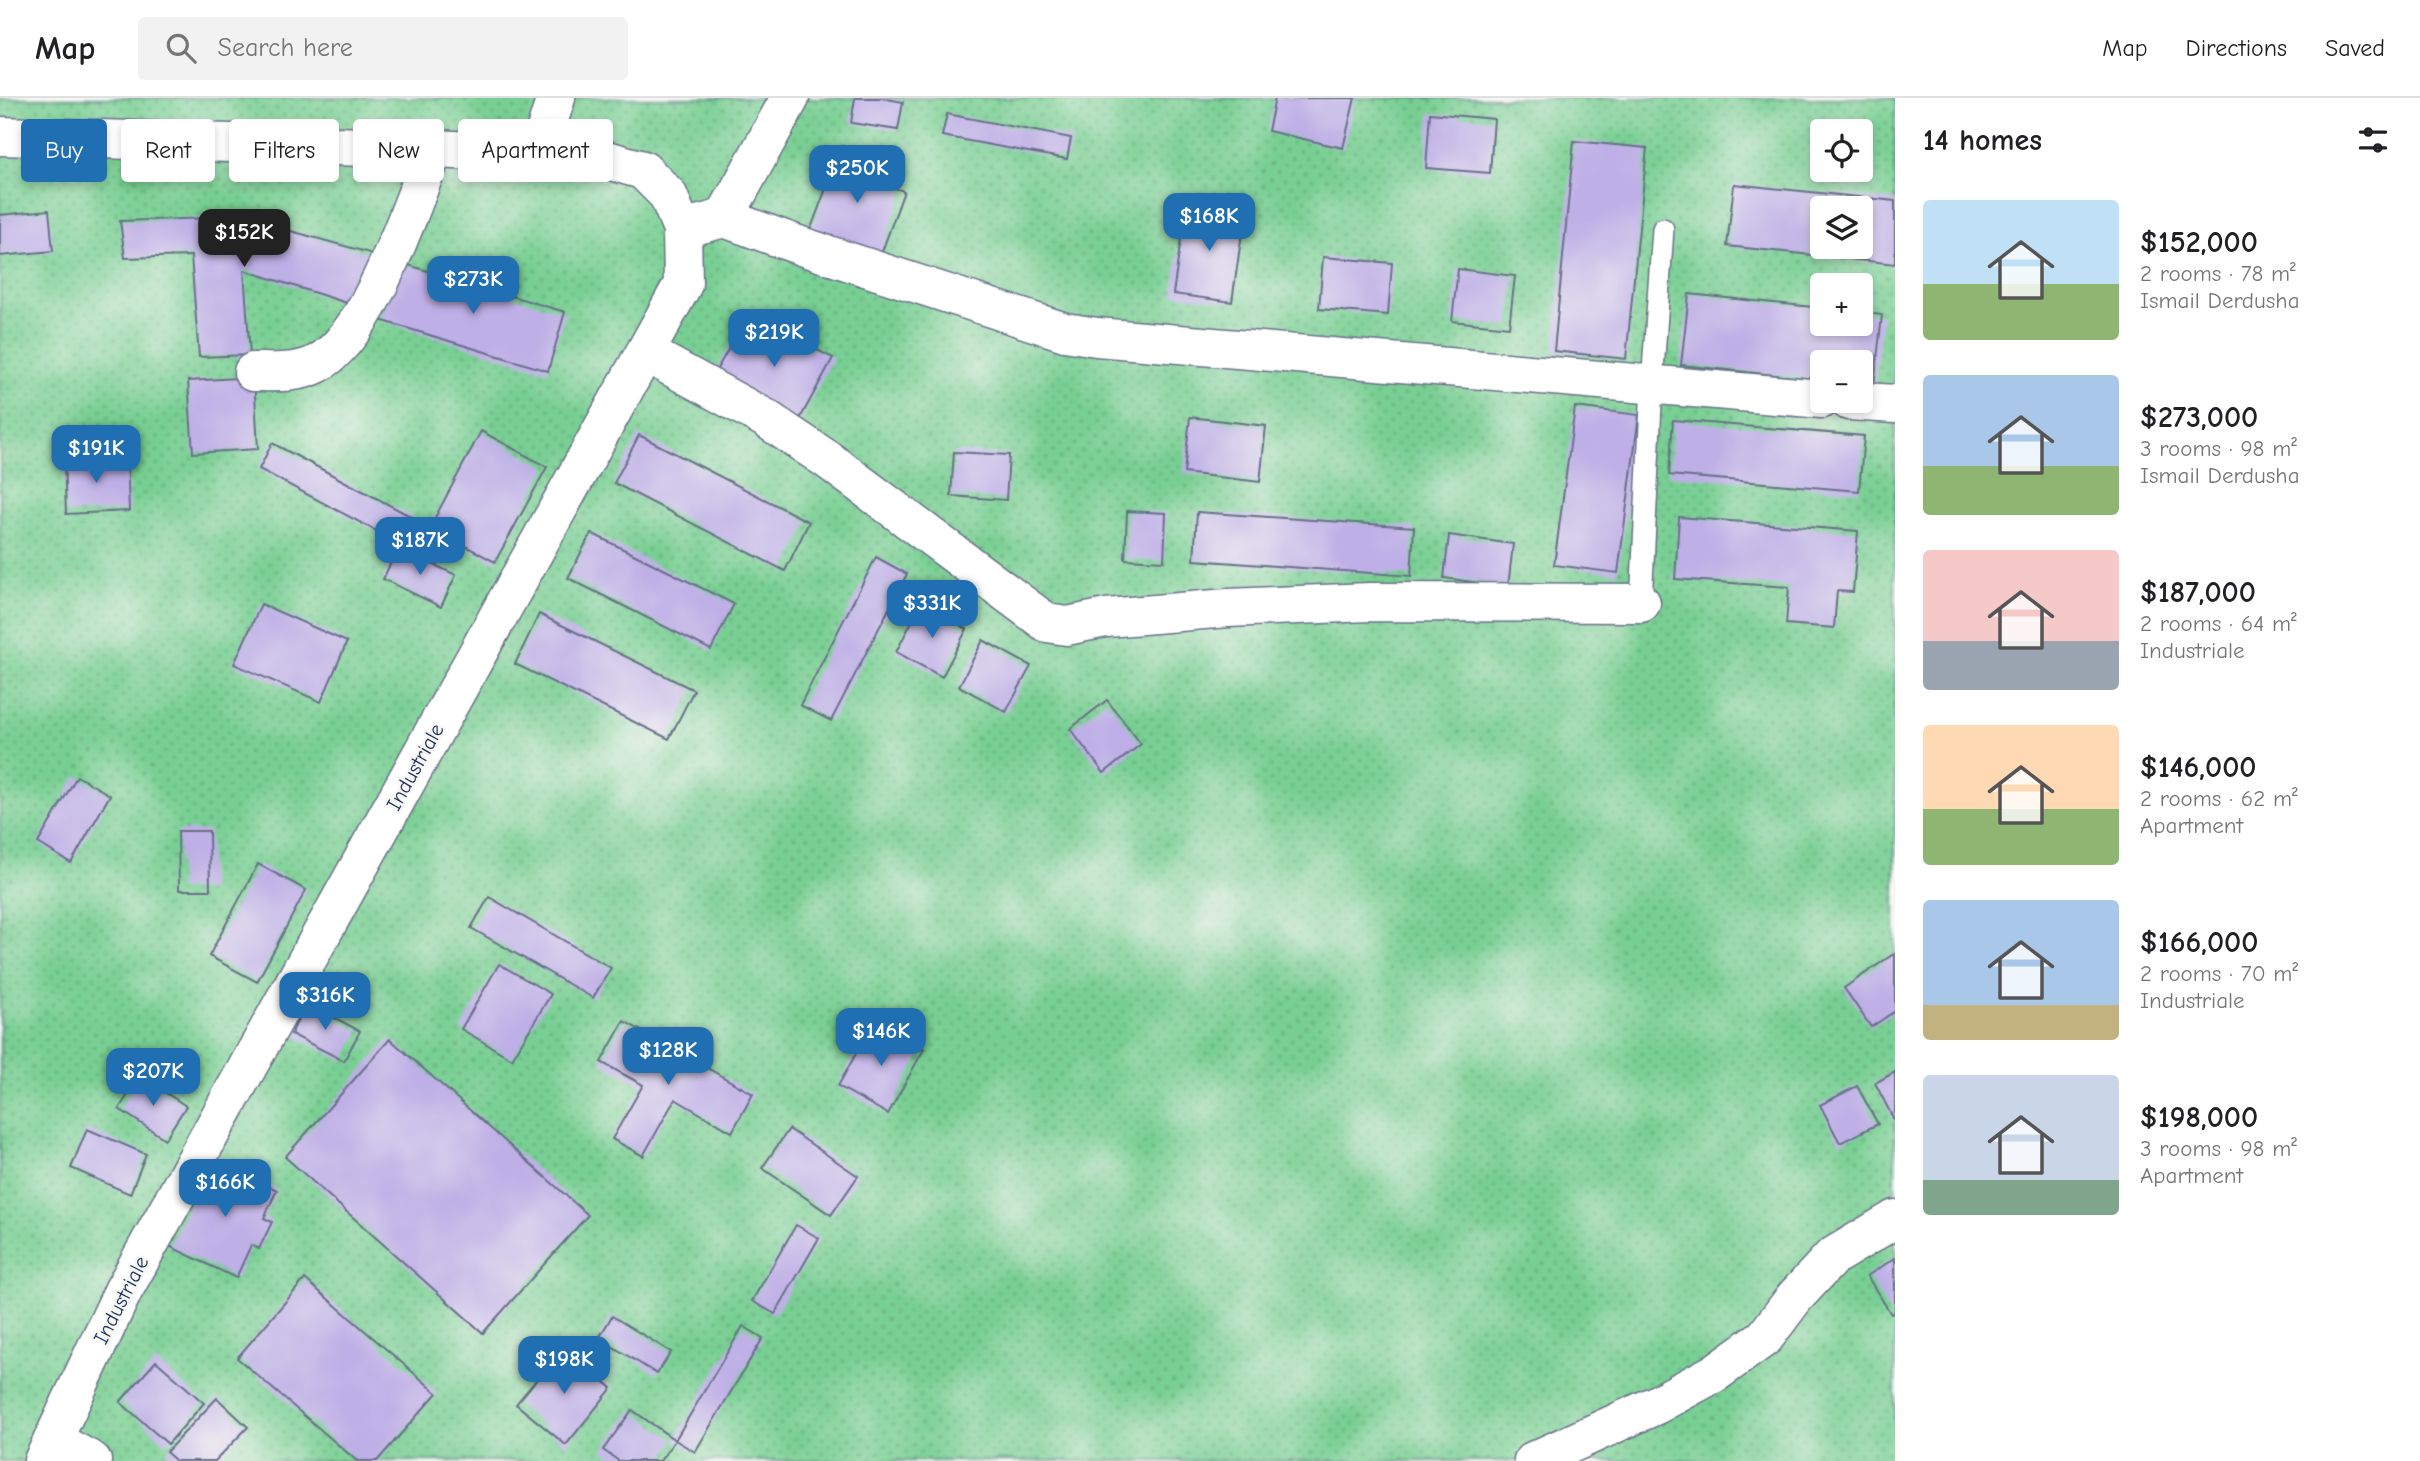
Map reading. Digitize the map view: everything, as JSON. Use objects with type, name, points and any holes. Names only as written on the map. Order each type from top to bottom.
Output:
[{"type":"street","points":[[549,119],[556,98]]},
{"type":"street","points":[[724,218],[790,98]]},
{"type":"street","points":[[0,136],[353,147]]},
{"type":"street","points":[[613,162],[643,170],[668,195],[682,229],[724,218],[804,247],[1065,332],[1148,343],[1810,398]]},
{"type":"street","points":[[253,372],[285,372],[317,364],[340,345],[364,313],[384,273],[421,182]]},
{"type":"street","name":"Industriale","points":[[48,1451],[123,1291],[683,284],[682,229]]},
{"type":"street","points":[[646,353],[753,411],[828,460],[1047,623],[1067,626],[1106,618],[1214,609],[1370,602],[1641,603]]},
{"type":"street","points":[[1873,403],[1895,404]]},
{"type":"street","points":[[1533,1461],[1656,1405],[1715,1373],[1765,1337],[1795,1297],[1832,1257],[1895,1219]]},
{"type":"street","points":[[48,1451],[92,1461]]},
{"type":"lane","points":[[1641,603],[1663,229]]},
{"type":"green space","points":[[0,98],[1895,98],[1895,1461],[0,1461]]},
{"type":"building","points":[[855,98],[882,98],[903,102],[898,130],[851,123]]},
{"type":"building","points":[[1275,98],[1355,98],[1343,148],[1268,131]]},
{"type":"building","points":[[1430,113],[1494,119],[1490,173],[1426,168]]},
{"type":"building","points":[[947,114],[1071,138],[1067,159],[942,136]]},
{"type":"building","points":[[1574,141],[1647,148],[1626,359],[1554,351]]},
{"type":"building","points":[[842,146],[878,159],[871,180],[904,191],[880,257],[810,231]]},
{"type":"building","points":[[1734,184],[1848,196],[1810,196],[1810,255],[1727,246]]},
{"type":"building","points":[[1873,199],[1895,201],[1895,264],[1848,259],[1873,259]]},
{"type":"building","points":[[1186,204],[1245,212],[1232,302],[1173,294]]},
{"type":"building","points":[[49,210],[53,251],[0,256],[0,215]]},
{"type":"building","points":[[241,217],[377,255],[350,304],[244,270],[250,355],[199,357],[191,256],[125,258],[120,221]]},
{"type":"building","points":[[1323,257],[1392,263],[1388,315],[1319,309]]},
{"type":"building","points":[[398,262],[565,312],[548,371],[380,320]]},
{"type":"building","points":[[1458,269],[1515,276],[1509,327],[1452,321]]},
{"type":"building","points":[[1689,294],[1810,307],[1810,336],[1873,336],[1873,314],[1882,315],[1874,386],[1873,350],[1810,350],[1810,379],[1681,365]]},
{"type":"building","points":[[748,315],[833,358],[796,426],[714,374]]},
{"type":"building","points":[[254,377],[258,449],[193,453],[188,381]]},
{"type":"building","points":[[1575,407],[1639,415],[1618,573],[1554,565]]},
{"type":"building","points":[[1190,417],[1266,426],[1260,482],[1184,473]]},
{"type":"building","points":[[1673,420],[1864,436],[1859,491],[1669,475]]},
{"type":"building","points":[[481,431],[547,467],[495,562],[430,527]]},
{"type":"building","points":[[639,435],[809,522],[785,571],[614,483]]},
{"type":"building","points":[[272,443],[412,517],[399,543],[259,469]]},
{"type":"building","points":[[954,452],[1009,455],[1006,500],[951,496]]},
{"type":"building","points":[[127,456],[129,511],[66,514],[64,459]]},
{"type":"building","points":[[1127,511],[1166,513],[1164,561],[1125,559]]},
{"type":"building","points":[[1197,512],[1414,527],[1411,576],[1194,560]]},
{"type":"building","points":[[1679,517],[1858,531],[1853,592],[1837,591],[1834,628],[1786,624],[1789,587],[1675,579]]},
{"type":"building","points":[[591,533],[734,604],[711,650],[568,578]]},
{"type":"building","points":[[1449,535],[1513,544],[1508,587],[1444,578]]},
{"type":"building","points":[[398,548],[456,575],[441,607],[383,579]]},
{"type":"building","points":[[876,557],[907,574],[831,721],[800,705]]},
{"type":"building","points":[[261,604],[347,642],[321,702],[234,664]]},
{"type":"building","points":[[921,604],[967,629],[942,677],[896,652]]},
{"type":"building","points":[[539,614],[694,690],[669,739],[515,664]]},
{"type":"building","points":[[983,640],[1031,666],[1006,712],[959,686]]},
{"type":"building","points":[[1107,700],[1141,744],[1104,773],[1070,729]]},
{"type":"building","points":[[77,776],[110,795],[71,863],[38,843]]},
{"type":"building","points":[[178,831],[209,831],[210,890],[179,890]]},
{"type":"building","points":[[258,864],[306,890],[257,982],[209,956]]},
{"type":"building","points":[[489,897],[611,968],[593,998],[471,928]]},
{"type":"building","points":[[1895,953],[1895,1011],[1871,1027],[1844,988]]},
{"type":"building","points":[[499,964],[551,994],[512,1059],[461,1029]]},
{"type":"building","points":[[306,1003],[360,1031],[344,1061],[291,1034]]},
{"type":"building","points":[[624,1021],[753,1094],[732,1132],[675,1099],[643,1156],[612,1139],[643,1085],[601,1062]]},
{"type":"building","points":[[874,1021],[924,1049],[888,1114],[838,1086]]},
{"type":"building","points":[[390,1039],[588,1215],[483,1333],[285,1157]]},
{"type":"building","points":[[1895,1072],[1895,1122],[1875,1083]]},
{"type":"building","points":[[140,1076],[186,1106],[165,1139],[119,1109]]},
{"type":"building","points":[[1857,1086],[1878,1124],[1840,1143],[1820,1105]]},
{"type":"building","points":[[87,1129],[146,1154],[130,1194],[71,1168]]},
{"type":"building","points":[[789,1129],[858,1176],[831,1215],[762,1168]]},
{"type":"building","points":[[211,1158],[277,1190],[264,1218],[272,1222],[259,1249],[251,1245],[236,1278],[169,1246]]},
{"type":"building","points":[[796,1225],[819,1238],[775,1314],[752,1301]]},
{"type":"building","points":[[1895,1258],[1895,1312],[1891,1314],[1867,1276]]},
{"type":"building","points":[[305,1279],[437,1393],[377,1461],[357,1461],[237,1358]]},
{"type":"building","points":[[612,1316],[671,1352],[657,1374],[599,1338]]},
{"type":"building","points":[[743,1326],[763,1338],[695,1452],[675,1440]]},
{"type":"building","points":[[563,1348],[612,1388],[566,1445],[516,1404]]},
{"type":"building","points":[[156,1361],[204,1403],[168,1444],[120,1402]]},
{"type":"building","points":[[217,1398],[248,1427],[215,1461],[176,1461],[166,1452]]},
{"type":"building","points":[[632,1410],[675,1440],[660,1461],[619,1461],[603,1450]]}]
